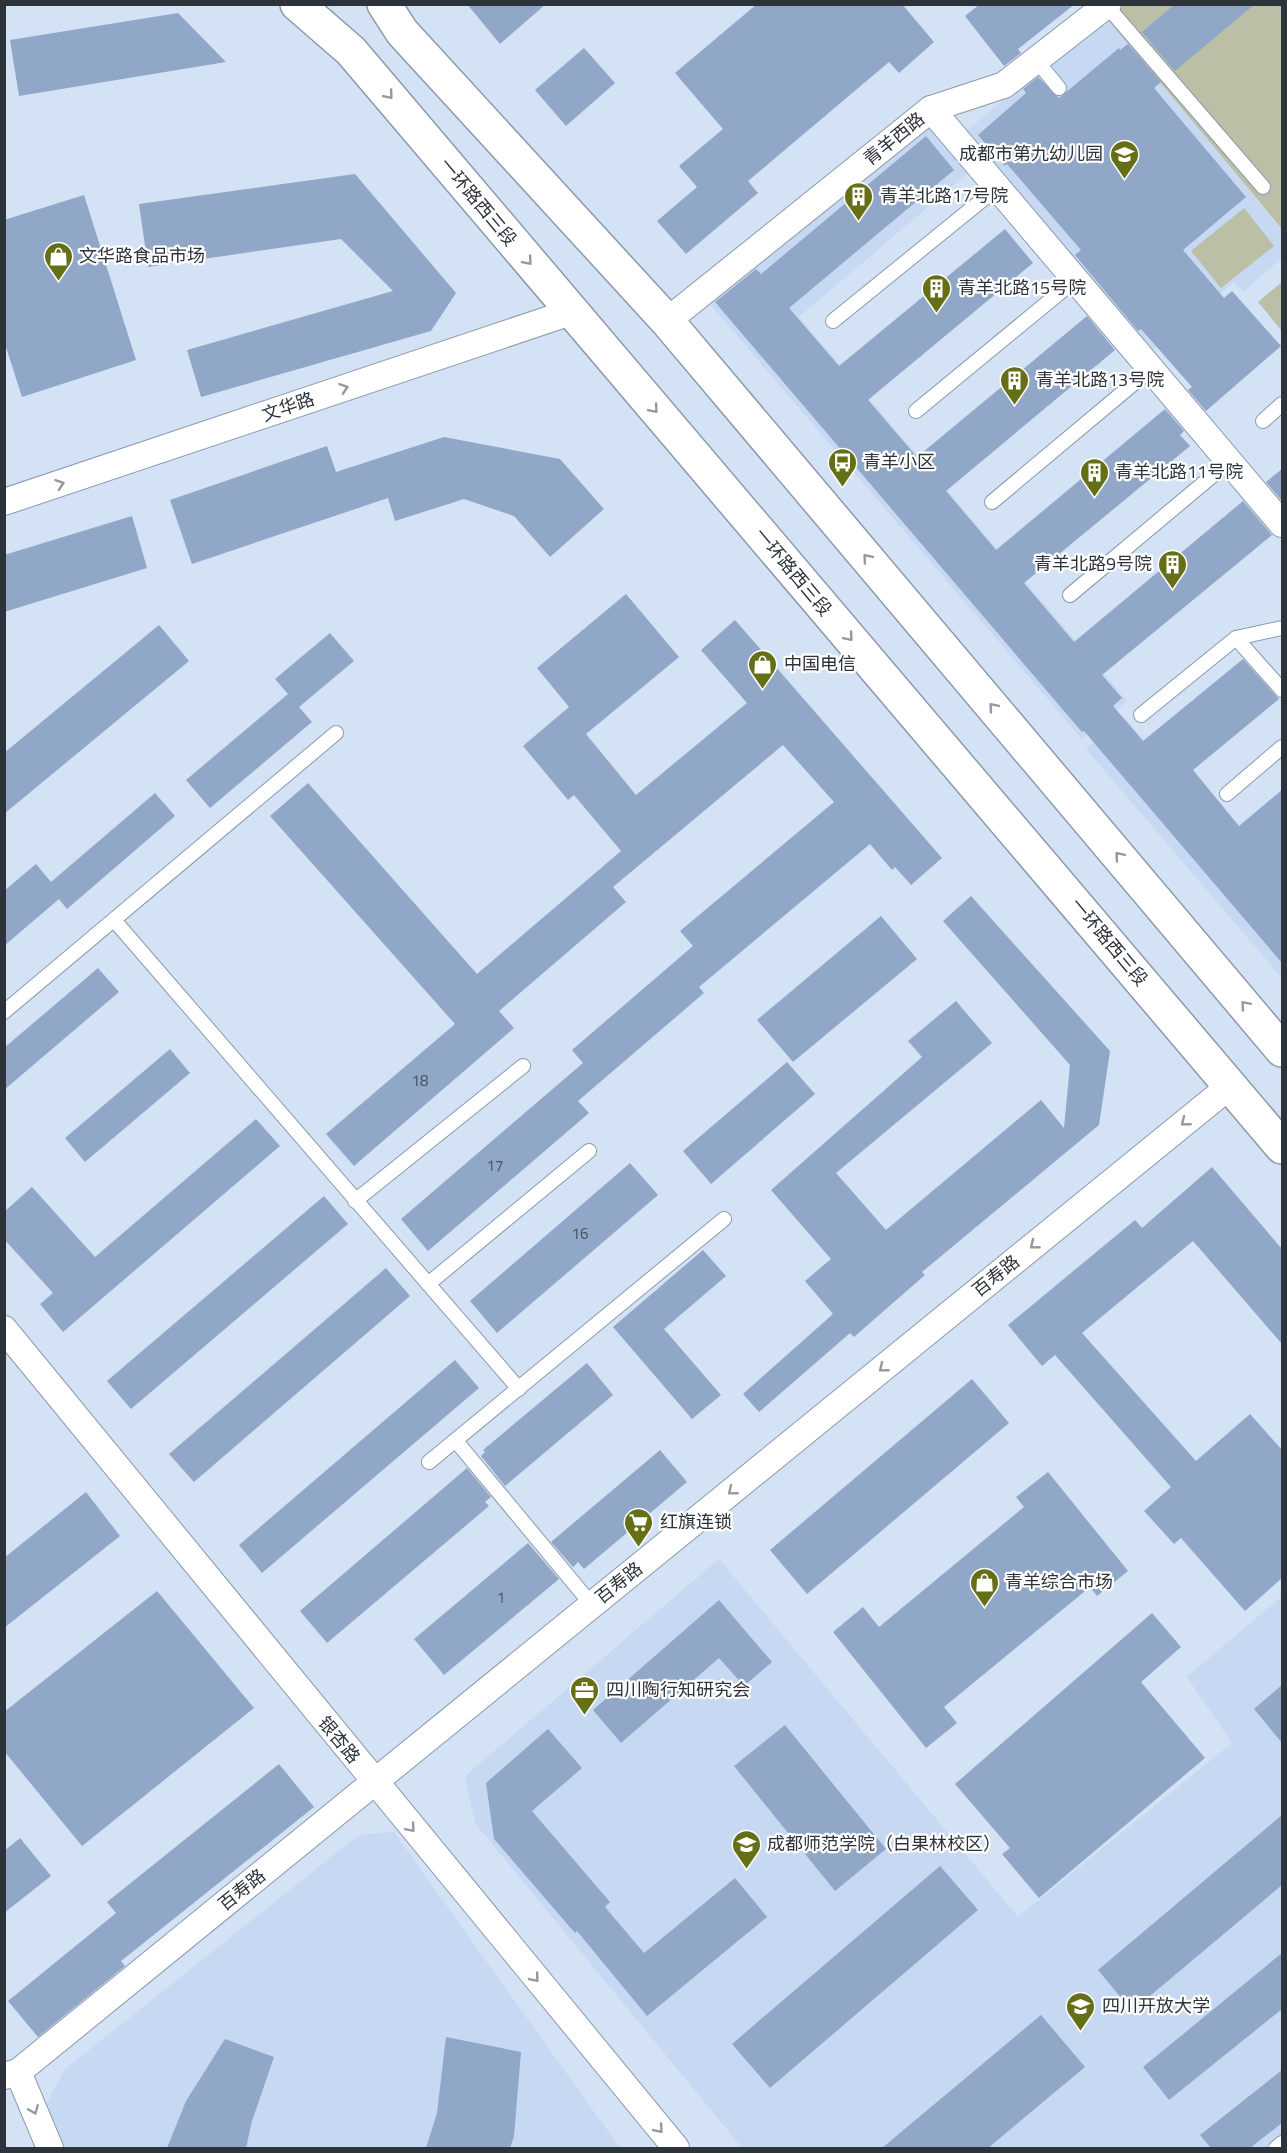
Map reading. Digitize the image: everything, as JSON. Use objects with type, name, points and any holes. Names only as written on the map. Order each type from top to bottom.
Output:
[{"type":"main road","name":"一环路西三段","points":[[297,4],[351,51],[1282,1147]]},
{"type":"main road","points":[[315,4],[351,51]]},
{"type":"main road","points":[[383,4],[402,32],[667,321],[1282,1050]]},
{"type":"street","name":"青羊西路","points":[[667,321],[931,110],[1004,85],[1107,5]]},
{"type":"street","points":[[931,110],[1282,524]]},
{"type":"street","name":"文华路","points":[[4,502],[571,312]]},
{"type":"street","name":"百寿路","points":[[11,2074],[374,1783],[1231,1085]]},
{"type":"street","name":"银杏路","points":[[4,1329],[374,1783],[676,2148]]},
{"type":"street","points":[[11,2074],[50,2148]]},
{"type":"lane","points":[[1107,5],[1263,187]]},
{"type":"lane","points":[[1036,60],[1059,88]]},
{"type":"lane","points":[[833,321],[997,188]]},
{"type":"lane","points":[[916,411],[1075,280]]},
{"type":"lane","points":[[992,502],[1151,369]]},
{"type":"lane","points":[[1263,421],[1282,404]]},
{"type":"lane","points":[[1070,595],[1230,461]]},
{"type":"lane","points":[[1142,715],[1236,638],[1282,628]]},
{"type":"lane","points":[[1236,638],[1282,690]]},
{"type":"lane","points":[[4,1012],[336,733]]},
{"type":"lane","points":[[1227,794],[1282,747]]},
{"type":"lane","points":[[114,920],[519,1389]]},
{"type":"lane","points":[[356,1201],[523,1066]]},
{"type":"lane","points":[[428,1284],[589,1151]]},
{"type":"lane","points":[[429,1462],[724,1219]]},
{"type":"lane","points":[[456,1441],[592,1605]]},
{"type":"lane","points":[[1276,2148],[1282,2144]]},
{"type":"shaded area","name":"成都市第九幼儿园","points":[[1105,16],[1282,230],[1282,258],[1243,292],[1234,282],[1150,352],[966,131]]},
{"type":"shaded area","points":[[928,119],[970,171],[799,317],[1127,701],[1082,739],[705,298]]},
{"type":"shaded area","points":[[1124,717],[1282,901],[1282,978],[1086,749]]},
{"type":"shaded area","points":[[719,1559],[1018,1917],[1232,1743],[1187,1677],[1282,1596],[1282,2148],[740,2148],[475,1823],[465,1776]]},
{"type":"shaded area","points":[[394,1832],[620,2148],[65,2148],[47,2103],[65,2069],[359,1835]]},
{"type":"green space","points":[[1119,5],[1282,5],[1282,229],[1105,16]]},
{"type":"green space","points":[[1244,208],[1274,246],[1221,288],[1191,251]]},
{"type":"green space","points":[[1282,282],[1282,331],[1258,302]]},
{"type":"building","points":[[467,4],[546,4],[500,44]]},
{"type":"building","points":[[757,4],[902,4],[934,42],[899,73],[889,62],[748,181],[758,193],[686,254],[657,221],[697,187],[679,166],[723,129],[675,73]]},
{"type":"building","points":[[980,4],[1075,4],[1018,49],[1021,53],[1004,66],[965,16]]},
{"type":"building","points":[[1175,4],[1255,4],[1175,71],[1142,32]]},
{"type":"building","points":[[178,13],[226,62],[19,96],[10,40]]},
{"type":"building","name":"成都市第九幼儿园","points":[[1128,44],[1161,82],[1154,88],[1246,197],[1183,250],[1224,298],[1232,291],[1281,346],[1206,411],[1188,390],[1192,387],[1141,329],[1138,331],[1075,255],[1081,250],[1007,164],[1005,166],[978,135],[1026,93],[1023,89],[1038,77],[1059,98],[1119,48],[1120,50]]},
{"type":"building","points":[[584,48],[615,83],[566,126],[535,90]]},
{"type":"building","points":[[926,136],[954,170],[789,308],[839,366],[1005,229],[1033,263],[868,400],[917,457],[1087,316],[1115,350],[946,491],[996,550],[1165,409],[1184,431],[1180,435],[1190,446],[1024,583],[1074,642],[1243,501],[1272,535],[1102,675],[1122,698],[1113,706],[1143,741],[1243,659],[1279,699],[1193,770],[1239,826],[1282,790],[1282,963],[715,302],[756,269],[761,274]]},
{"type":"building","points":[[355,174],[456,293],[431,331],[201,397],[187,350],[393,291],[341,239],[148,267],[139,204]]},
{"type":"building","name":"文华路食品市场","points":[[84,195],[136,360],[22,397],[4,341],[4,220]]},
{"type":"building","points":[[444,437],[560,459],[604,509],[550,557],[514,516],[464,499],[395,521],[388,498],[192,564],[170,500],[327,446],[336,472]]},
{"type":"building","points":[[1282,469],[1282,501],[1266,482]]},
{"type":"building","points":[[132,516],[147,568],[4,612],[4,555]]},
{"type":"building","points":[[626,594],[679,657],[586,734],[636,795],[747,703],[701,650],[735,620],[942,858],[911,885],[895,867],[892,870],[870,844],[699,987],[704,993],[578,1101],[589,1113],[428,1251],[401,1219],[583,1063],[572,1050],[693,946],[680,931],[834,802],[783,745],[613,887],[626,902],[499,1011],[514,1028],[354,1166],[326,1134],[455,1024],[270,816],[308,783],[477,974],[621,851],[574,795],[568,800],[523,746],[569,707],[537,668]]},
{"type":"building","points":[[159,625],[189,661],[4,814],[4,753]]},
{"type":"building","points":[[330,633],[354,661],[299,707],[312,722],[210,808],[186,780],[288,694],[275,679]]},
{"type":"building","points":[[155,793],[175,816],[67,909],[59,899],[4,946],[4,891],[36,864],[51,882]]},
{"type":"building","points":[[971,896],[1110,1051],[1099,1125],[922,1272],[925,1275],[854,1337],[850,1333],[759,1412],[743,1394],[833,1314],[805,1281],[831,1259],[771,1190],[922,1057],[908,1041],[956,1001],[992,1043],[836,1173],[886,1230],[1041,1100],[1064,1128],[1070,1065],[943,921]]},
{"type":"building","points":[[881,916],[917,959],[793,1062],[757,1020]]},
{"type":"building","points":[[98,968],[119,992],[4,1090],[4,1048]]},
{"type":"building","points":[[170,1049],[190,1073],[85,1162],[65,1138]]},
{"type":"building","points":[[787,1062],[815,1094],[711,1184],[683,1151]]},
{"type":"building","points":[[256,1119],[280,1146],[63,1332],[40,1304],[53,1293],[4,1239],[4,1212],[32,1187],[95,1257]]},
{"type":"building","points":[[630,1163],[658,1195],[497,1333],[470,1301]]},
{"type":"building","points":[[1212,1167],[1282,1249],[1282,1344],[1193,1241],[1082,1333],[1196,1461],[1250,1414],[1282,1450],[1282,1578],[1245,1611],[1181,1538],[1174,1544],[1144,1511],[1171,1487],[1055,1355],[1042,1366],[1008,1325],[1135,1220],[1142,1228]]},
{"type":"building","points":[[324,1196],[348,1224],[131,1409],[107,1381]]},
{"type":"building","points":[[703,1250],[726,1276],[664,1329],[721,1395],[692,1419],[613,1327]]},
{"type":"building","points":[[386,1268],[410,1296],[194,1482],[169,1454]]},
{"type":"building","points":[[455,1360],[479,1388],[262,1573],[239,1545]]},
{"type":"building","points":[[587,1363],[613,1395],[505,1486],[481,1456],[485,1452],[483,1450]]},
{"type":"building","points":[[972,1379],[1009,1423],[807,1594],[770,1550]]},
{"type":"building","points":[[660,1450],[687,1482],[584,1569],[578,1562],[573,1567],[551,1542]]},
{"type":"building","points":[[467,1468],[491,1497],[485,1502],[489,1506],[327,1643],[300,1611]]},
{"type":"building","points":[[1048,1472],[1128,1571],[1097,1596],[1090,1587],[944,1707],[957,1723],[926,1748],[833,1632],[863,1607],[879,1627],[1024,1507],[1016,1497]]},
{"type":"building","points":[[86,1492],[120,1536],[4,1628],[4,1558]]},
{"type":"building","points":[[528,1543],[559,1579],[444,1675],[414,1639]]},
{"type":"building","points":[[157,1591],[254,1708],[82,1846],[4,1751],[4,1712]]},
{"type":"building","points":[[719,1600],[772,1662],[744,1686],[719,1658],[621,1743],[593,1710]]},
{"type":"building","points":[[1152,1613],[1181,1647],[1141,1682],[1205,1758],[1039,1898],[1002,1854],[1010,1848],[955,1784]]},
{"type":"building","points":[[1282,1685],[1282,1743],[1254,1709]]},
{"type":"building","points":[[785,1725],[886,1849],[835,1891],[734,1766]]},
{"type":"building","points":[[548,1729],[582,1768],[532,1811],[610,1902],[605,1907],[644,1953],[735,1878],[767,1917],[647,2016],[577,1931],[575,1933],[494,1839],[486,1783]]},
{"type":"building","points":[[279,1764],[314,1807],[121,1961],[125,1966],[38,2037],[8,2001],[116,1913],[107,1902]]},
{"type":"building","points":[[1282,1815],[1282,1885],[1132,2011],[1098,1970]]},
{"type":"building","points":[[20,1838],[51,1876],[4,1913],[4,1851]]},
{"type":"building","points":[[940,1866],[978,1910],[770,2088],[732,2044]]},
{"type":"building","points":[[1282,1953],[1282,2009],[1169,2100],[1143,2067]]},
{"type":"building","points":[[1041,2015],[1085,2067],[988,2148],[882,2148]]},
{"type":"building","points":[[446,2037],[521,2052],[514,2136],[510,2148],[426,2148],[437,2113]]},
{"type":"building","points":[[225,2039],[274,2057],[252,2121],[246,2148],[167,2148],[186,2101]]},
{"type":"building","points":[[1282,2070],[1282,2123],[1250,2148],[1211,2148],[1200,2135]]},
{"type":"place","name":"成都市第九幼儿园","points":[[1124,180]]},
{"type":"place","name":"青羊北路17号院","points":[[859,222]]},
{"type":"place","name":"文华路食品市场","points":[[58,282]]},
{"type":"place","name":"青羊北路15号院","points":[[937,314]]},
{"type":"place","name":"青羊北路13号院","points":[[1015,406]]},
{"type":"place","name":"青羊小区","points":[[842,488]]},
{"type":"place","name":"青羊北路11号院","points":[[1094,498]]},
{"type":"place","name":"青羊北路9号院","points":[[1173,590]]},
{"type":"place","name":"中国电信","points":[[763,690]]},
{"type":"place","name":"红旗连锁","points":[[639,1548]]},
{"type":"place","name":"青羊综合市场","points":[[984,1608]]},
{"type":"place","name":"四川陶行知研究会","points":[[585,1716]]},
{"type":"place","name":"成都师范学院（白果林校区）","points":[[746,1870]]},
{"type":"place","name":"四川开放大学","points":[[1081,2032]]}]
